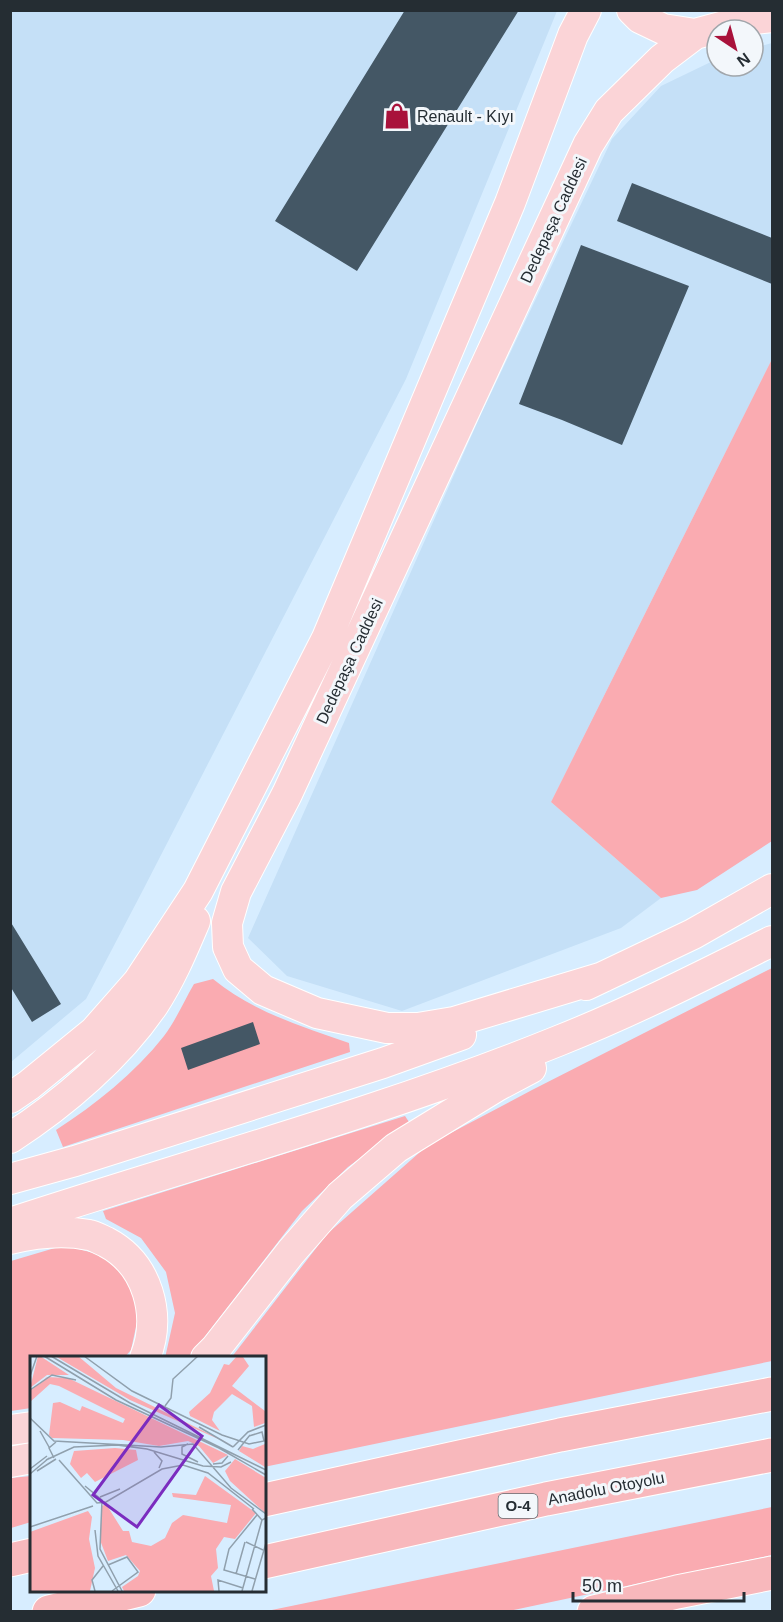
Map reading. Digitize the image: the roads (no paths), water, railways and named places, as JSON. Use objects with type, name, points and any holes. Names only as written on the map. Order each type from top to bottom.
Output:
[{"type":"highway","points":[[266,1500],[560,1435],[772,1394]]},
{"type":"highway","name":"Anadolu Otoyolu","points":[[266,1562],[546,1499],[772,1455]]},
{"type":"highway","points":[[10,1560],[30,1555]]},
{"type":"highway","points":[[594,1611],[772,1573]]},
{"type":"highway","points":[[49,1611],[131,1592]]},
{"type":"main road","name":"Dedepaşa Caddesi","points":[[10,1098],[29,1086],[94,1032],[138,982],[198,891],[327,638],[510,203],[573,35],[586,10]]},
{"type":"main road","points":[[632,10],[640,18],[663,30],[695,34],[705,30]]},
{"type":"main road","name":"Dedepaşa Caddesi","points":[[603,977],[454,1022],[418,1029],[387,1028],[317,1013],[263,990],[238,969],[228,947],[227,923],[236,892],[287,794],[588,145],[609,111],[662,59],[695,34]]},
{"type":"main road","points":[[10,1138],[32,1124],[80,1085],[121,1046],[154,1004],[180,956],[254,780]]},
{"type":"main road","points":[[10,1179],[75,1161],[383,1063],[548,1003],[693,934],[772,889]]},
{"type":"main road","points":[[10,1223],[332,1122],[559,1041],[657,997],[772,941]]},
{"type":"main road","points":[[208,1356],[291,1252],[340,1196],[396,1148],[497,1086],[772,941]]},
{"type":"main road","points":[[10,1239],[56,1233],[91,1235],[118,1249],[136,1266],[149,1296],[153,1324],[145,1356]]},
{"type":"main road","points":[[10,1430],[30,1427]]},
{"type":"main road","points":[[10,1462],[30,1458]]},
{"type":"place","name":"Renault - Kıyı","points":[[397,116]]}]
